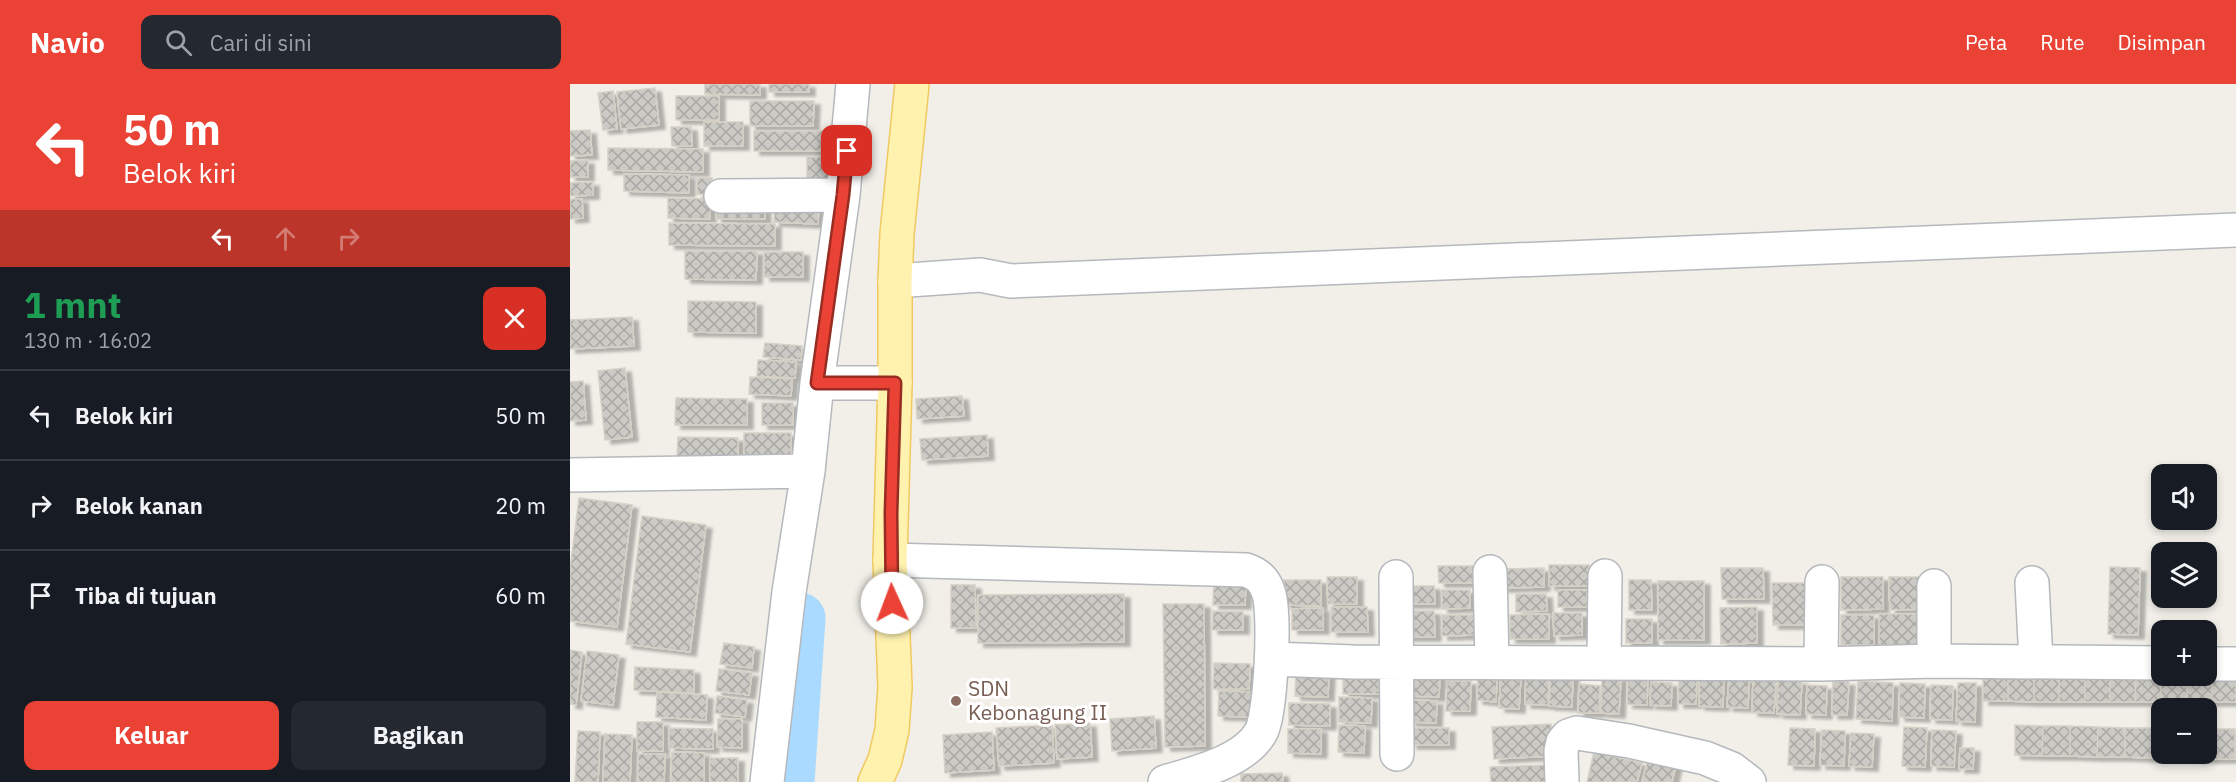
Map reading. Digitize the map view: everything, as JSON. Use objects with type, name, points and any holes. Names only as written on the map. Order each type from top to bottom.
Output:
[{"type":"main road","points":[[876,782],[885,760],[892,730],[895,687],[882,384],[895,281],[897,234],[912,84]]},
{"type":"street","points":[[767,782],[789,592],[820,383],[843,195],[853,84]]},
{"type":"street","points":[[721,196],[843,195]]},
{"type":"street","points":[[980,275],[1010,262],[2236,212]]},
{"type":"street","points":[[895,281],[980,275],[1011,281],[2236,230]]},
{"type":"street","points":[[820,383],[882,384]]},
{"type":"street","points":[[570,475],[808,471]]},
{"type":"street","points":[[891,560],[1246,570],[1257,574],[1265,583],[1269,594],[1272,659],[1266,718],[1260,733],[1233,756],[1209,769],[1165,782]]},
{"type":"street","points":[[1490,572],[1492,662]]},
{"type":"street","points":[[1604,662],[1605,576]]},
{"type":"street","points":[[1396,577],[1397,754]]},
{"type":"street","points":[[1821,664],[1822,582]]},
{"type":"street","points":[[2032,583],[2036,661]]},
{"type":"street","points":[[1934,586],[1934,661]]},
{"type":"street","points":[[1272,659],[1397,662],[1821,664],[1934,661],[2151,663]]},
{"type":"street","points":[[2217,664],[2236,664]]},
{"type":"street","points":[[1562,782],[1563,742],[1568,736],[1577,733],[1629,741],[1705,758],[1732,769],[1749,782]]},
{"type":"building","points":[[705,84],[760,84],[760,95],[705,94]]},
{"type":"building","points":[[769,84],[809,84],[809,92],[769,92]]},
{"type":"building","points":[[655,88],[659,125],[621,129],[617,92]]},
{"type":"building","points":[[613,91],[617,129],[603,130],[598,93]]},
{"type":"building","points":[[676,96],[719,96],[719,120],[676,120]]},
{"type":"building","points":[[750,101],[814,101],[813,126],[750,126]]},
{"type":"building","points":[[704,122],[743,122],[743,146],[704,146]]},
{"type":"building","points":[[671,127],[691,127],[692,146],[672,146]]},
{"type":"building","points":[[590,130],[592,155],[570,156],[570,131]]},
{"type":"building","points":[[754,131],[829,131],[829,151],[754,151]]},
{"type":"building","points":[[608,148],[703,149],[703,172],[608,170]]},
{"type":"building","points":[[807,157],[831,157],[831,187],[807,188]]},
{"type":"building","points":[[588,160],[588,177],[570,177],[570,161]]},
{"type":"building","points":[[624,174],[689,175],[689,193],[624,191]]},
{"type":"building","points":[[697,178],[712,178],[712,195],[697,194]]},
{"type":"building","points":[[593,182],[593,195],[570,196],[570,183]]},
{"type":"building","points":[[668,198],[710,199],[710,219],[668,218]]},
{"type":"building","points":[[570,199],[582,199],[583,218],[570,219]]},
{"type":"building","points":[[716,200],[764,201],[765,219],[716,219]]},
{"type":"building","points":[[775,200],[819,201],[818,224],[774,222]]},
{"type":"building","points":[[669,223],[775,224],[775,246],[669,245]]},
{"type":"building","points":[[685,251],[757,251],[756,280],[685,279]]},
{"type":"building","points":[[764,252],[803,252],[803,277],[764,277]]},
{"type":"building","points":[[688,301],[756,302],[756,333],[688,332]]},
{"type":"building","points":[[632,317],[634,346],[570,349],[570,320]]},
{"type":"building","points":[[765,343],[802,346],[801,360],[763,357]]},
{"type":"building","points":[[758,360],[796,362],[795,378],[757,376]]},
{"type":"building","points":[[625,368],[632,437],[605,440],[598,371]]},
{"type":"building","points":[[750,377],[792,379],[791,396],[749,394]]},
{"type":"building","points":[[583,381],[586,420],[570,421],[570,382]]},
{"type":"building","points":[[962,396],[964,416],[917,419],[916,399]]},
{"type":"building","points":[[676,398],[747,399],[747,425],[675,425]]},
{"type":"building","points":[[762,403],[793,403],[793,425],[762,425]]},
{"type":"building","points":[[744,433],[791,433],[791,460],[744,460]]},
{"type":"building","points":[[987,435],[988,456],[922,460],[920,439]]},
{"type":"building","points":[[678,437],[738,438],[738,459],[677,458]]},
{"type":"building","points":[[579,498],[632,505],[617,627],[570,621],[570,569]]},
{"type":"building","points":[[642,516],[706,525],[690,652],[626,644]]},
{"type":"building","points":[[1549,565],[1589,565],[1589,586],[1549,586]]},
{"type":"building","points":[[1438,566],[1476,566],[1476,583],[1439,583]]},
{"type":"building","points":[[2110,567],[2140,568],[2138,635],[2108,634]]},
{"type":"building","points":[[1544,568],[1544,587],[1502,588],[1502,569]]},
{"type":"building","points":[[1721,568],[1763,568],[1764,599],[1722,599]]},
{"type":"building","points":[[1327,577],[1357,577],[1357,604],[1328,604]]},
{"type":"building","points":[[1841,577],[1883,577],[1883,609],[1841,610]]},
{"type":"building","points":[[1889,577],[1924,577],[1924,609],[1890,610]]},
{"type":"building","points":[[1214,578],[1246,578],[1245,605],[1213,605]]},
{"type":"building","points":[[1284,580],[1321,580],[1321,606],[1285,605]]},
{"type":"building","points":[[1629,580],[1651,580],[1652,610],[1629,610]]},
{"type":"building","points":[[1658,581],[1704,581],[1704,640],[1658,640]]},
{"type":"building","points":[[1772,583],[1805,583],[1806,625],[1773,625]]},
{"type":"building","points":[[951,585],[975,585],[976,628],[951,628]]},
{"type":"building","points":[[1403,586],[1434,586],[1435,604],[1403,604]]},
{"type":"building","points":[[1442,590],[1470,590],[1470,608],[1442,609]]},
{"type":"building","points":[[1558,590],[1587,590],[1587,607],[1558,607]]},
{"type":"building","points":[[1124,594],[1124,642],[978,643],[978,595]]},
{"type":"building","points":[[1516,594],[1546,594],[1547,611],[1516,612]]},
{"type":"building","points":[[1163,604],[1204,604],[1205,746],[1165,747]]},
{"type":"building","points":[[1331,607],[1367,607],[1368,632],[1331,632]]},
{"type":"building","points":[[1757,607],[1757,643],[1721,644],[1720,608]]},
{"type":"building","points":[[1323,608],[1323,630],[1292,630],[1292,609]]},
{"type":"building","points":[[1213,611],[1243,612],[1243,630],[1212,630]]},
{"type":"building","points":[[1402,611],[1434,611],[1435,637],[1402,637]]},
{"type":"building","points":[[1553,613],[1582,613],[1582,635],[1554,636]]},
{"type":"building","points":[[1549,614],[1549,639],[1510,639],[1510,615]]},
{"type":"building","points":[[1879,614],[1921,614],[1921,645],[1879,645]]},
{"type":"building","points":[[1442,615],[1474,615],[1475,635],[1442,636]]},
{"type":"building","points":[[1841,615],[1874,615],[1874,645],[1841,645]]},
{"type":"building","points":[[1626,619],[1652,619],[1652,643],[1626,643]]},
{"type":"building","points":[[724,643],[754,647],[752,668],[720,664]]},
{"type":"building","points":[[570,650],[582,652],[576,705],[570,704]]},
{"type":"building","points":[[587,651],[619,655],[613,705],[581,701]]},
{"type":"building","points":[[1214,663],[1250,664],[1249,689],[1213,689]]},
{"type":"building","points":[[635,667],[694,670],[694,693],[634,690]]},
{"type":"building","points":[[1700,667],[1724,668],[1723,707],[1699,706]]},
{"type":"building","points":[[1343,668],[1379,669],[1379,694],[1343,694]]},
{"type":"building","points":[[1551,668],[1573,670],[1572,707],[1549,706]]},
{"type":"building","points":[[719,669],[752,673],[749,695],[716,691]]},
{"type":"building","points":[[1407,670],[1440,671],[1439,697],[1407,696]]},
{"type":"building","points":[[1296,671],[1329,672],[1328,697],[1295,696]]},
{"type":"building","points":[[1478,672],[1497,673],[1496,702],[1477,700]]},
{"type":"building","points":[[1628,674],[1648,674],[1647,705],[1627,704]]},
{"type":"building","points":[[1983,674],[2008,674],[2008,701],[1983,701]]},
{"type":"building","points":[[2008,674],[2034,674],[2034,702],[2008,701]]},
{"type":"building","points":[[2034,674],[2059,674],[2059,702],[2034,702]]},
{"type":"building","points":[[2059,674],[2085,674],[2085,702],[2059,702]]},
{"type":"building","points":[[2085,674],[2110,674],[2110,702],[2085,702]]},
{"type":"building","points":[[2110,674],[2136,675],[2135,702],[2110,702]]},
{"type":"building","points":[[1501,675],[1521,676],[1519,709],[1499,708]]},
{"type":"building","points":[[1526,675],[1549,676],[1548,705],[1525,704]]},
{"type":"building","points":[[2136,675],[2151,675],[2151,686],[2161,686],[2161,698],[2151,698],[2151,702],[2135,702]]},
{"type":"building","points":[[2217,675],[2236,675],[2236,702],[2217,702],[2217,698],[2212,698],[2212,686],[2217,686]]},
{"type":"building","points":[[1602,677],[1621,677],[1619,714],[1601,713]]},
{"type":"building","points":[[1679,677],[1697,678],[1696,704],[1678,704]]},
{"type":"building","points":[[1729,678],[1749,679],[1748,708],[1727,707]]},
{"type":"building","points":[[1753,680],[1776,681],[1774,713],[1752,712]]},
{"type":"building","points":[[1778,680],[1802,681],[1800,715],[1777,714]]},
{"type":"building","points":[[1447,681],[1471,681],[1470,711],[1446,711]]},
{"type":"building","points":[[1833,681],[1849,682],[1847,715],[1832,715]]},
{"type":"building","points":[[1858,681],[1893,683],[1892,721],[1856,719]]},
{"type":"building","points":[[1651,682],[1672,683],[1671,706],[1650,705]]},
{"type":"building","points":[[1900,683],[1925,684],[1924,718],[1899,717]]},
{"type":"building","points":[[1958,683],[1976,683],[1975,722],[1956,721]]},
{"type":"building","points":[[1579,684],[1600,686],[1599,713],[1578,713]]},
{"type":"building","points":[[1807,685],[1827,686],[1826,715],[1806,714]]},
{"type":"building","points":[[1931,685],[1953,686],[1952,720],[1930,719]]},
{"type":"building","points":[[2161,686],[2187,686],[2187,698],[2161,698]]},
{"type":"building","points":[[2187,686],[2212,686],[2212,698],[2187,698]]},
{"type":"building","points":[[1219,691],[1254,692],[1254,717],[1218,716]]},
{"type":"building","points":[[657,692],[707,695],[706,720],[656,717]]},
{"type":"building","points":[[717,696],[747,700],[745,717],[715,713]]},
{"type":"building","points":[[1339,697],[1372,698],[1371,723],[1339,722]]},
{"type":"building","points":[[1410,700],[1437,701],[1436,723],[1410,722]]},
{"type":"building","points":[[1289,703],[1330,704],[1330,726],[1289,725]]},
{"type":"building","points":[[1154,716],[1156,748],[1112,751],[1110,719]]},
{"type":"building","points":[[718,719],[742,719],[742,748],[717,747]]},
{"type":"building","points":[[637,722],[663,722],[663,751],[637,751]]},
{"type":"building","points":[[1090,723],[1092,757],[1057,759],[1055,725]]},
{"type":"building","points":[[1551,724],[1552,756],[1494,759],[1492,727]]},
{"type":"building","points":[[1052,725],[1054,763],[999,766],[996,728]]},
{"type":"building","points":[[1339,725],[1365,726],[1364,753],[1338,752]]},
{"type":"building","points":[[2015,725],[2043,726],[2042,756],[2015,755]]},
{"type":"building","points":[[2043,726],[2070,726],[2070,756],[2042,756]]},
{"type":"building","points":[[2070,726],[2098,727],[2097,757],[2070,756]]},
{"type":"building","points":[[1904,727],[1927,728],[1925,767],[1902,766]]},
{"type":"building","points":[[2098,727],[2125,728],[2125,757],[2097,757]]},
{"type":"building","points":[[669,728],[713,729],[713,749],[669,748]]},
{"type":"building","points":[[1412,728],[1449,728],[1449,745],[1411,745]]},
{"type":"building","points":[[1790,728],[1815,729],[1814,766],[1788,765]]},
{"type":"building","points":[[2125,728],[2151,728],[2151,758],[2125,757]]},
{"type":"building","points":[[1288,729],[1321,729],[1321,754],[1288,753]]},
{"type":"building","points":[[2217,729],[2235,729],[2235,759],[2217,759]]},
{"type":"building","points":[[1822,730],[1845,731],[1844,766],[1820,765]]},
{"type":"building","points":[[1932,730],[1956,731],[1954,767],[1931,766]]},
{"type":"building","points":[[578,731],[600,732],[598,782],[575,782]]},
{"type":"building","points":[[992,732],[994,770],[945,773],[943,735]]},
{"type":"building","points":[[1851,733],[1874,734],[1872,767],[1849,766]]},
{"type":"building","points":[[605,734],[632,735],[630,782],[603,782]]},
{"type":"building","points":[[1960,748],[1974,748],[1973,769],[1959,769]]},
{"type":"building","points":[[672,752],[704,753],[704,782],[671,782]]},
{"type":"building","points":[[1594,752],[1642,763],[1637,782],[1587,782]]},
{"type":"building","points":[[638,754],[665,754],[664,782],[638,782]]},
{"type":"building","points":[[710,758],[738,758],[738,782],[710,782]]},
{"type":"building","points":[[1648,759],[1676,765],[1672,782],[1642,782]]},
{"type":"building","points":[[1546,765],[1547,782],[1491,782],[1490,767]]},
{"type":"building","points":[[1282,773],[1283,782],[1241,782],[1241,774]]},
{"type":"waterway","points":[[789,782],[800,618]]},
{"type":"place","name":"SDN Kebonagung II","points":[[956,701]]},
{"type":"route","points":[[847,151],[817,383],[895,383],[891,513],[892,603]]}]
